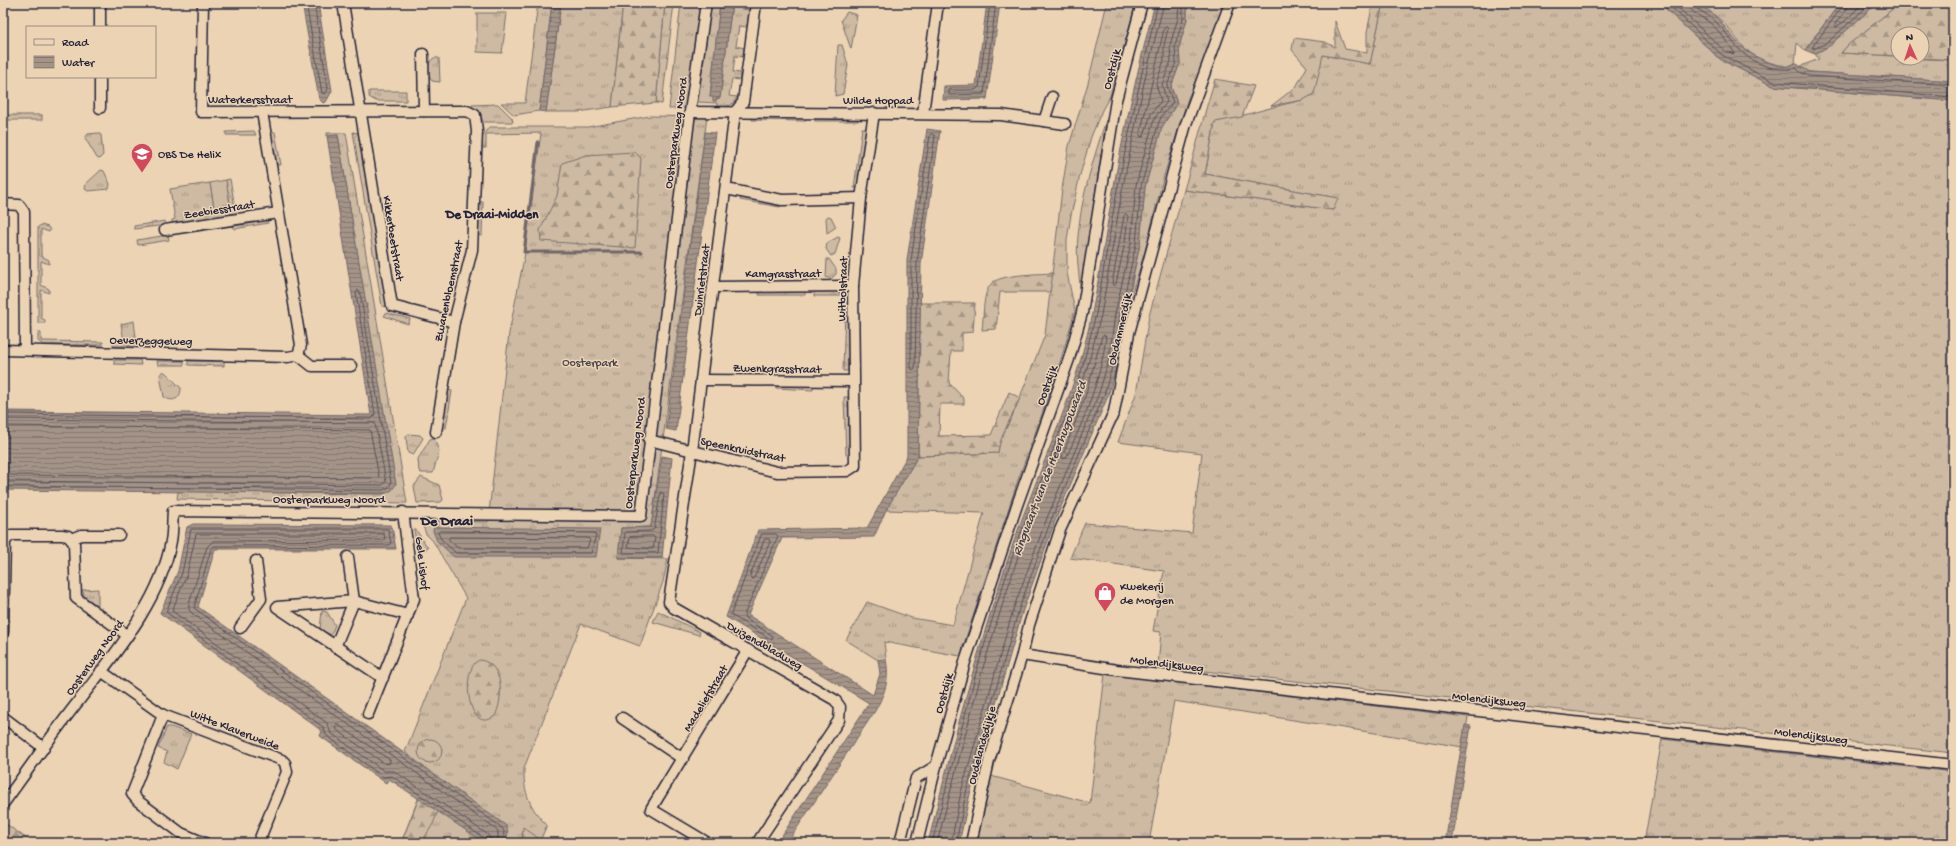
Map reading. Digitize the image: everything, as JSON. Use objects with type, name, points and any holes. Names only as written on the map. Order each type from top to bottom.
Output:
[{"type":"street","points":[[100,3],[100,26]]},
{"type":"street","name":"Waterkersstraat","points":[[203,3],[201,112],[424,111]]},
{"type":"street","points":[[343,3],[360,111]]},
{"type":"street","name":"Oosterparkweg Noord","points":[[173,510],[641,516],[690,112],[706,3]]},
{"type":"street","points":[[735,112],[743,102],[756,3]]},
{"type":"street","points":[[923,113],[938,3]]},
{"type":"street","name":"Oostdijk","points":[[917,843],[936,766],[965,662],[985,599],[1073,346],[1082,313],[1116,100],[1142,3]]},
{"type":"street","name":"Obdammerdijk","points":[[1022,656],[1029,625],[1060,530],[1114,412],[1130,333],[1186,124],[1230,3]]},
{"type":"street","points":[[423,54],[424,111]]},
{"type":"street","points":[[100,78],[100,108]]},
{"type":"street","points":[[1044,121],[1052,98]]},
{"type":"street","name":"Kikkerbeetstraat","points":[[360,111],[392,306],[454,322]]},
{"type":"street","name":"Zwanenbloemstraat","points":[[424,111],[470,112],[477,118],[472,250],[454,322],[436,432]]},
{"type":"street","points":[[262,112],[301,345],[298,355],[312,366],[351,366]]},
{"type":"street","name":"Wilde Hoppad","points":[[690,112],[923,113],[1001,116],[1065,124]]},
{"type":"street","name":"Duinrietstraat","points":[[692,451],[735,112]]},
{"type":"street","name":"Witbolstraat","points":[[854,466],[853,286],[861,198],[874,113]]},
{"type":"street","points":[[726,189],[782,200],[861,198]]},
{"type":"street","points":[[8,204],[20,206],[24,212],[25,350]]},
{"type":"street","name":"Zeebiesstraat","points":[[165,230],[278,213]]},
{"type":"street","name":"Kamgrasstraat","points":[[713,287],[853,286]]},
{"type":"street","name":"Oeverzeggeweg","points":[[3,350],[288,357],[298,355]]},
{"type":"street","name":"Zwenkgrasstraat","points":[[701,380],[853,381]]},
{"type":"street","name":"Speenkruidstraat","points":[[650,440],[777,472],[847,471],[854,466]]},
{"type":"street","name":"Duizendbladweg","points":[[692,451],[669,603],[674,608],[835,700],[839,704],[841,711],[839,720],[757,843]]},
{"type":"street","name":"Oosterweg Noord","points":[[3,804],[127,636],[157,584],[165,564],[171,540],[173,510]]},
{"type":"street","name":"Gele Lishof","points":[[368,714],[414,599],[403,512]]},
{"type":"street","points":[[3,632],[3,546],[5,537],[14,535],[62,535],[71,539],[75,547],[76,598],[127,636]]},
{"type":"street","points":[[71,539],[81,535],[119,535]]},
{"type":"street","points":[[335,647],[354,601],[348,557]]},
{"type":"street","points":[[240,628],[261,599],[256,561]]},
{"type":"street","points":[[261,599],[383,678]]},
{"type":"street","points":[[277,608],[354,601],[408,615]]},
{"type":"street","name":"Madeliefstraat","points":[[708,843],[651,809],[748,650]]},
{"type":"street","name":"Molendijksweg","points":[[1022,656],[1132,672],[1953,765]]},
{"type":"street","name":"Oudelandsdijkje","points":[[971,843],[989,761],[1022,656]]},
{"type":"street","name":"Witte Klaverweide","points":[[101,671],[163,715],[282,760],[285,763],[286,772],[258,843]]},
{"type":"street","points":[[163,715],[132,794],[138,801],[181,833],[205,843]]},
{"type":"street","points":[[3,718],[44,748]]},
{"type":"street","points":[[622,718],[683,758]]},
{"type":"street","points":[[900,843],[916,778],[936,766]]},
{"type":"green space","points":[[538,3],[552,3],[539,111],[514,115],[501,103],[525,103]]},
{"type":"green space","points":[[561,3],[623,3],[612,107],[578,112],[546,112]]},
{"type":"green space","points":[[623,3],[665,3],[656,103],[612,107]]},
{"type":"green space","points":[[665,3],[674,3],[662,104],[656,103]]},
{"type":"green space","points":[[681,3],[701,3],[686,108],[669,109]]},
{"type":"green space","points":[[711,3],[720,3],[710,96],[714,97],[716,101],[717,98],[720,98],[732,3],[742,3],[741,9],[749,10],[747,27],[739,26],[736,46],[744,48],[743,57],[735,56],[733,72],[740,73],[740,80],[732,79],[729,96],[737,97],[731,105],[727,106],[717,106],[717,103],[698,102]]},
{"type":"green space","points":[[1107,3],[1136,3],[1110,96],[1102,110],[1091,137],[1080,175],[1071,215],[1067,240],[1067,273],[1075,311],[1058,370],[1018,480],[960,656],[884,642],[886,659],[878,660],[846,640],[867,602],[912,618],[953,625],[984,513],[886,510],[918,456],[998,453],[1000,440],[1012,417],[1045,335],[1062,189],[1069,146],[1088,83]]},
{"type":"green space","points":[[1191,3],[1225,3],[1209,51],[1188,98],[1163,179],[1144,255],[1126,311],[1140,244],[1145,187],[1162,127],[1177,103],[1171,87],[1180,63],[1179,47],[1187,19],[1187,7]]},
{"type":"green space","points":[[1373,3],[1383,3],[1370,64],[1323,55],[1314,94],[1303,100],[1271,106],[1296,87],[1307,67],[1292,50],[1294,38],[1325,42],[1335,47],[1335,21],[1345,49],[1367,53],[1367,32]]},
{"type":"green space","points":[[1383,3],[1662,3],[1668,11],[1720,59],[1773,86],[1953,101],[1953,753],[1158,666],[1161,632],[1153,631],[1164,571],[1070,558],[1085,523],[1192,533],[1202,453],[1118,442],[1136,394],[1149,316],[1184,190],[1333,210],[1338,198],[1205,174],[1215,122],[1303,100],[1323,55],[1370,64]]},
{"type":"green space","points":[[1695,3],[1732,3],[1735,5],[1740,3],[1840,3],[1805,50],[1797,43],[1795,63],[1787,67],[1763,60],[1749,52],[1720,19]]},
{"type":"green space","points":[[1877,3],[1900,3],[1848,45],[1841,53],[1890,56],[1890,66],[1930,66],[1930,59],[1953,60],[1953,81],[1810,72],[1802,69],[1801,66],[1819,59],[1815,54],[1829,46]]},
{"type":"green space","points":[[1900,3],[1953,3],[1953,60],[1930,59],[1930,26],[1890,26],[1890,56],[1841,53],[1848,45]]},
{"type":"green space","points":[[847,12],[857,15],[851,49],[841,20]]},
{"type":"green space","points":[[477,13],[507,13],[502,53],[477,52]]},
{"type":"green space","points":[[838,45],[842,45],[848,65],[843,94],[835,96]]},
{"type":"green space","points":[[434,58],[439,58],[440,82],[432,81],[429,75],[429,65],[431,60]]},
{"type":"green space","points":[[1215,79],[1254,86],[1242,117],[1215,122],[1205,174],[1338,198],[1333,210],[1184,190]]},
{"type":"green space","points":[[369,91],[406,91],[406,101],[376,101],[369,97]]},
{"type":"green space","points":[[498,104],[512,118],[513,122],[483,122],[479,110],[472,108],[472,105]]},
{"type":"green space","points":[[3,115],[42,115],[42,120],[3,120]]},
{"type":"green space","name":"Oosterpark","points":[[650,116],[707,117],[651,527],[621,528],[618,558],[668,559],[663,582],[640,646],[581,624],[524,768],[526,792],[529,800],[536,813],[547,825],[539,843],[401,843],[429,771],[405,752],[466,598],[433,541],[426,534],[421,521],[488,522],[509,333],[525,253],[541,133],[486,134],[486,148],[481,148],[481,138],[489,127],[588,127]]},
{"type":"green space","points":[[752,116],[805,117],[805,121],[752,120]]},
{"type":"green space","points":[[815,117],[858,117],[858,121],[815,121]]},
{"type":"green space","points":[[1106,120],[1081,294],[1077,251],[1082,207],[1097,148]]},
{"type":"green space","points":[[862,128],[867,128],[859,188],[854,188]]},
{"type":"green space","points":[[254,131],[256,135],[226,135],[226,132]]},
{"type":"green space","points":[[275,132],[281,165],[277,165],[271,133]]},
{"type":"green space","points":[[353,132],[358,133],[387,307],[382,306]]},
{"type":"green space","points":[[98,133],[101,135],[103,155],[99,159],[85,138],[88,134]]},
{"type":"green space","points":[[327,133],[346,133],[407,503],[177,499],[178,492],[190,491],[384,494],[395,484],[338,135],[327,136]]},
{"type":"green space","points":[[634,152],[641,158],[635,248],[541,241],[540,230],[557,196],[562,163],[586,155]]},
{"type":"green space","points":[[101,170],[104,171],[110,184],[109,189],[88,191],[85,189],[86,184]]},
{"type":"green space","points":[[230,179],[236,213],[172,224],[172,220],[175,219],[170,189],[210,183],[214,207],[230,204],[226,180]]},
{"type":"green space","points":[[226,180],[230,204],[214,207],[210,183]]},
{"type":"green space","points":[[741,197],[781,204],[780,207],[740,200]]},
{"type":"green space","points":[[479,202],[483,202],[482,236],[477,235]]},
{"type":"green space","points":[[828,216],[831,217],[836,227],[827,233],[826,218]]},
{"type":"green space","points":[[267,219],[268,223],[234,229],[233,225]]},
{"type":"green space","points":[[165,221],[166,225],[134,229],[134,226]]},
{"type":"green space","points":[[41,225],[48,227],[50,230],[49,232],[41,229],[41,256],[49,260],[49,264],[41,261],[41,285],[49,289],[49,293],[41,290],[41,318],[45,320],[45,323],[38,323],[38,227]]},
{"type":"green space","points":[[168,235],[169,240],[138,245],[137,240]]},
{"type":"green space","points":[[838,237],[840,238],[835,254],[831,256],[826,249],[827,243]]},
{"type":"green space","points":[[827,259],[829,259],[836,269],[836,274],[831,279],[826,277]]},
{"type":"green space","points":[[1053,273],[1050,292],[1000,292],[996,329],[982,330],[986,293],[991,284],[1002,278],[1010,276]]},
{"type":"green space","points":[[759,290],[805,291],[805,295],[759,295]]},
{"type":"green space","points":[[814,291],[840,291],[839,296],[814,296]]},
{"type":"green space","points":[[920,303],[975,303],[973,332],[962,333],[962,351],[951,351],[949,383],[964,399],[964,404],[940,404],[939,436],[991,435],[1009,392],[1020,398],[1003,434],[998,453],[918,456]]},
{"type":"green space","points":[[845,310],[849,310],[848,371],[843,371]]},
{"type":"green space","points":[[386,313],[410,319],[408,324],[384,316]]},
{"type":"green space","points":[[134,321],[137,346],[113,346],[113,342],[124,340],[121,324]]},
{"type":"green space","points":[[38,333],[41,333],[41,341],[103,342],[103,345],[44,345],[38,341]]},
{"type":"green space","points":[[114,360],[140,360],[141,365],[114,364]]},
{"type":"green space","points":[[157,361],[184,361],[184,365],[158,365]]},
{"type":"green space","points":[[188,361],[224,361],[224,366],[188,365]]},
{"type":"green space","points":[[162,372],[165,372],[181,388],[180,395],[176,399],[170,400],[164,397],[160,375]]},
{"type":"green space","points":[[776,384],[813,386],[813,390],[776,388]]},
{"type":"green space","points":[[447,390],[452,391],[446,428],[441,428]]},
{"type":"green space","points":[[844,397],[848,397],[850,455],[846,455]]},
{"type":"green space","points":[[408,434],[420,435],[423,438],[413,455],[408,453],[406,437]]},
{"type":"green space","points":[[434,438],[439,451],[433,473],[421,473],[419,471],[418,459],[430,439]]},
{"type":"green space","points":[[421,477],[439,485],[443,500],[441,502],[417,503],[414,486]]},
{"type":"green space","points":[[414,530],[416,530],[428,548],[418,553]]},
{"type":"green space","points":[[98,589],[98,606],[85,597],[82,590]]},
{"type":"green space","points":[[322,611],[327,612],[335,625],[331,635],[320,629]]},
{"type":"green space","points":[[658,611],[700,632],[699,635],[653,622]]},
{"type":"green space","points":[[480,660],[488,663],[494,668],[498,675],[500,684],[500,701],[498,709],[495,716],[485,720],[478,717],[472,709],[469,698],[468,685],[470,674],[474,664]]},
{"type":"green space","points":[[1105,674],[1468,717],[1463,747],[1174,701],[1149,843],[975,843],[991,776],[1090,803]]},
{"type":"green space","points":[[167,727],[191,734],[177,769],[164,762],[167,752],[158,748]]},
{"type":"green space","points":[[430,739],[438,743],[442,751],[438,759],[430,763],[422,759],[418,751],[422,743]]},
{"type":"green space","points":[[1662,739],[1953,772],[1953,843],[1644,843]]},
{"type":"green space","points":[[419,798],[438,811],[433,824],[421,843],[401,843]]},
{"type":"green space","points":[[3,822],[33,843],[3,843]]},
{"type":"green space","points":[[523,827],[545,843],[522,843]]},
{"type":"water","points":[[1688,2],[1705,8],[1717,18],[1738,43],[1755,56],[1769,63],[1790,66],[1795,63],[1810,72],[1953,81],[1953,101],[1773,86],[1720,59],[1668,11],[1662,3]]},
{"type":"water","points":[[302,3],[318,3],[332,91],[326,102],[323,103],[319,99]]},
{"type":"water","points":[[552,3],[561,3],[546,112],[539,111]]},
{"type":"water","points":[[720,3],[732,3],[720,98],[713,101],[713,97],[710,97]]},
{"type":"water","points":[[987,3],[1000,3],[987,99],[943,100],[944,86],[976,85]]},
{"type":"water","name":"Ringvaart van de Heerhugowaard","points":[[1155,3],[1191,3],[1187,7],[1187,19],[1179,47],[1180,63],[1171,87],[1177,103],[1162,127],[1145,187],[1140,244],[1124,316],[1118,361],[1108,396],[1055,521],[1023,610],[970,794],[959,843],[928,843],[957,730],[989,618],[1013,544],[1067,403],[1082,355],[1096,294],[1122,144]]},
{"type":"water","points":[[1840,3],[1877,3],[1829,46],[1815,54],[1805,50]]},
{"type":"water","points":[[927,129],[940,131],[921,264],[918,456],[886,510],[874,537],[782,538],[748,615],[873,695],[880,674],[878,660],[886,659],[886,686],[875,711],[787,843],[777,843],[869,703],[726,617],[758,530],[867,528],[907,456],[907,260]]},
{"type":"water","points":[[705,132],[715,133],[676,431],[666,429]]},
{"type":"water","points":[[338,135],[396,484],[392,490],[384,494],[3,490],[3,411],[371,415],[327,136]]},
{"type":"water","points":[[662,456],[672,458],[662,558],[618,558],[621,528],[651,527]]},
{"type":"water","points":[[193,524],[390,525],[392,527],[396,549],[215,549],[198,607],[504,824],[508,830],[506,843],[485,843],[389,779],[386,783],[320,736],[322,731],[160,613],[178,571],[187,527]]},
{"type":"water","points":[[434,527],[600,529],[596,557],[454,557],[437,541],[433,531]]},
{"type":"water","points":[[1465,725],[1471,726],[1452,843],[1445,843]]},
{"type":"waterway","points":[[538,142],[524,252],[642,252]]},
{"type":"place","name":"OBS De Helix","points":[[142,174]]},
{"type":"place","name":"Kwekerij de Morgen","points":[[1105,612]]},
{"type":"district","name":"De Draai-Midden","points":[[492,213]]},
{"type":"district","name":"De Draai","points":[[447,520]]}]
